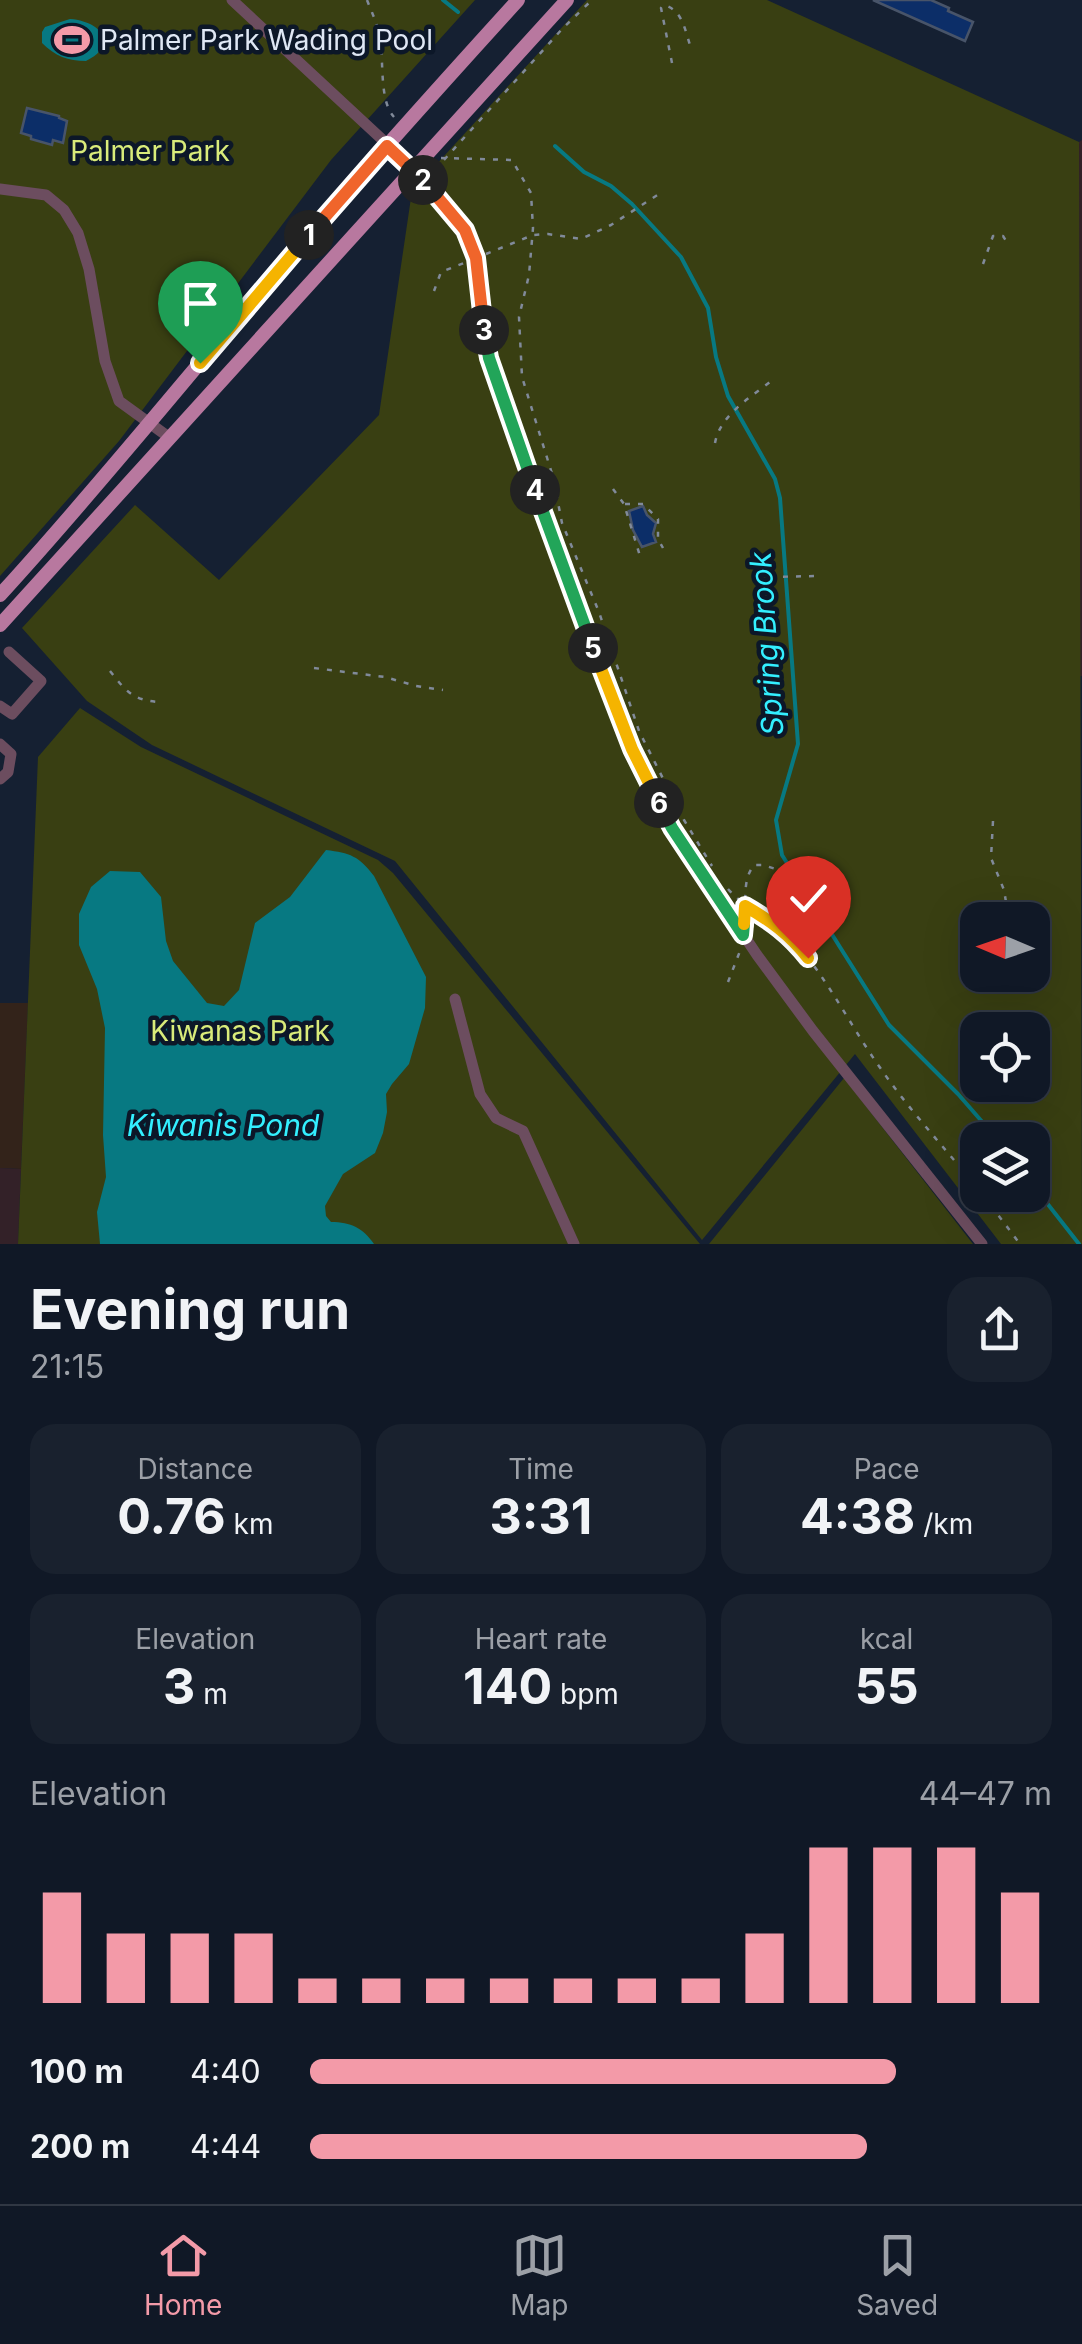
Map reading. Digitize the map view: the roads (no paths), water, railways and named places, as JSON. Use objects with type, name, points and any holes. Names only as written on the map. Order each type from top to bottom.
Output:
[{"type":"main road","points":[[0,595],[404,125],[518,0]]},
{"type":"main road","points":[[0,625],[414,169],[437,155],[568,0]]},
{"type":"street","points":[[232,0],[414,169],[465,230],[476,258],[489,358],[632,749],[672,828],[813,1031],[982,1244]]},
{"type":"street","points":[[0,188],[46,196],[64,210],[78,233],[89,269],[106,361],[119,401],[170,438]]},
{"type":"street","points":[[0,706],[12,714],[41,681],[3,653]]},
{"type":"street","points":[[0,744],[11,754],[8,772],[0,779]]},
{"type":"street","points":[[454,999],[480,1094],[496,1118],[523,1131],[574,1244]]},
{"type":"water","name":"Palmer Park Wading Pool","points":[[70,19],[90,24],[102,34],[102,48],[86,61],[62,57],[42,43],[45,27]]},
{"type":"water","name":"Kiwanis Pond","points":[[326,850],[353,857],[374,876],[426,977],[425,1008],[409,1064],[386,1094],[387,1112],[375,1153],[343,1174],[325,1206],[331,1222],[356,1227],[374,1244],[100,1244],[97,1212],[106,1177],[105,1028],[97,989],[79,945],[79,914],[91,887],[110,871],[140,872],[161,897],[166,941],[173,961],[207,1003],[224,1006],[239,990],[255,923],[290,897]]},
{"type":"waterway","name":"Spring Brook","points":[[443,0],[458,12]]},
{"type":"waterway","name":"Spring Brook","points":[[555,146],[584,172],[611,186],[632,204],[681,257],[708,308],[716,357],[728,396],[775,479],[780,498],[798,744],[776,820],[782,855],[889,1025],[982,1122]]},
{"type":"waterway","name":"Spring Brook","points":[[1050,1207],[1079,1244]]},
{"type":"place","name":"Palmer Park Wading Pool","points":[[72,40]]},
{"type":"park label","name":"Palmer Park","points":[[150,151]]},
{"type":"park label","name":"Kiwanas Park","points":[[240,1031]]}]
